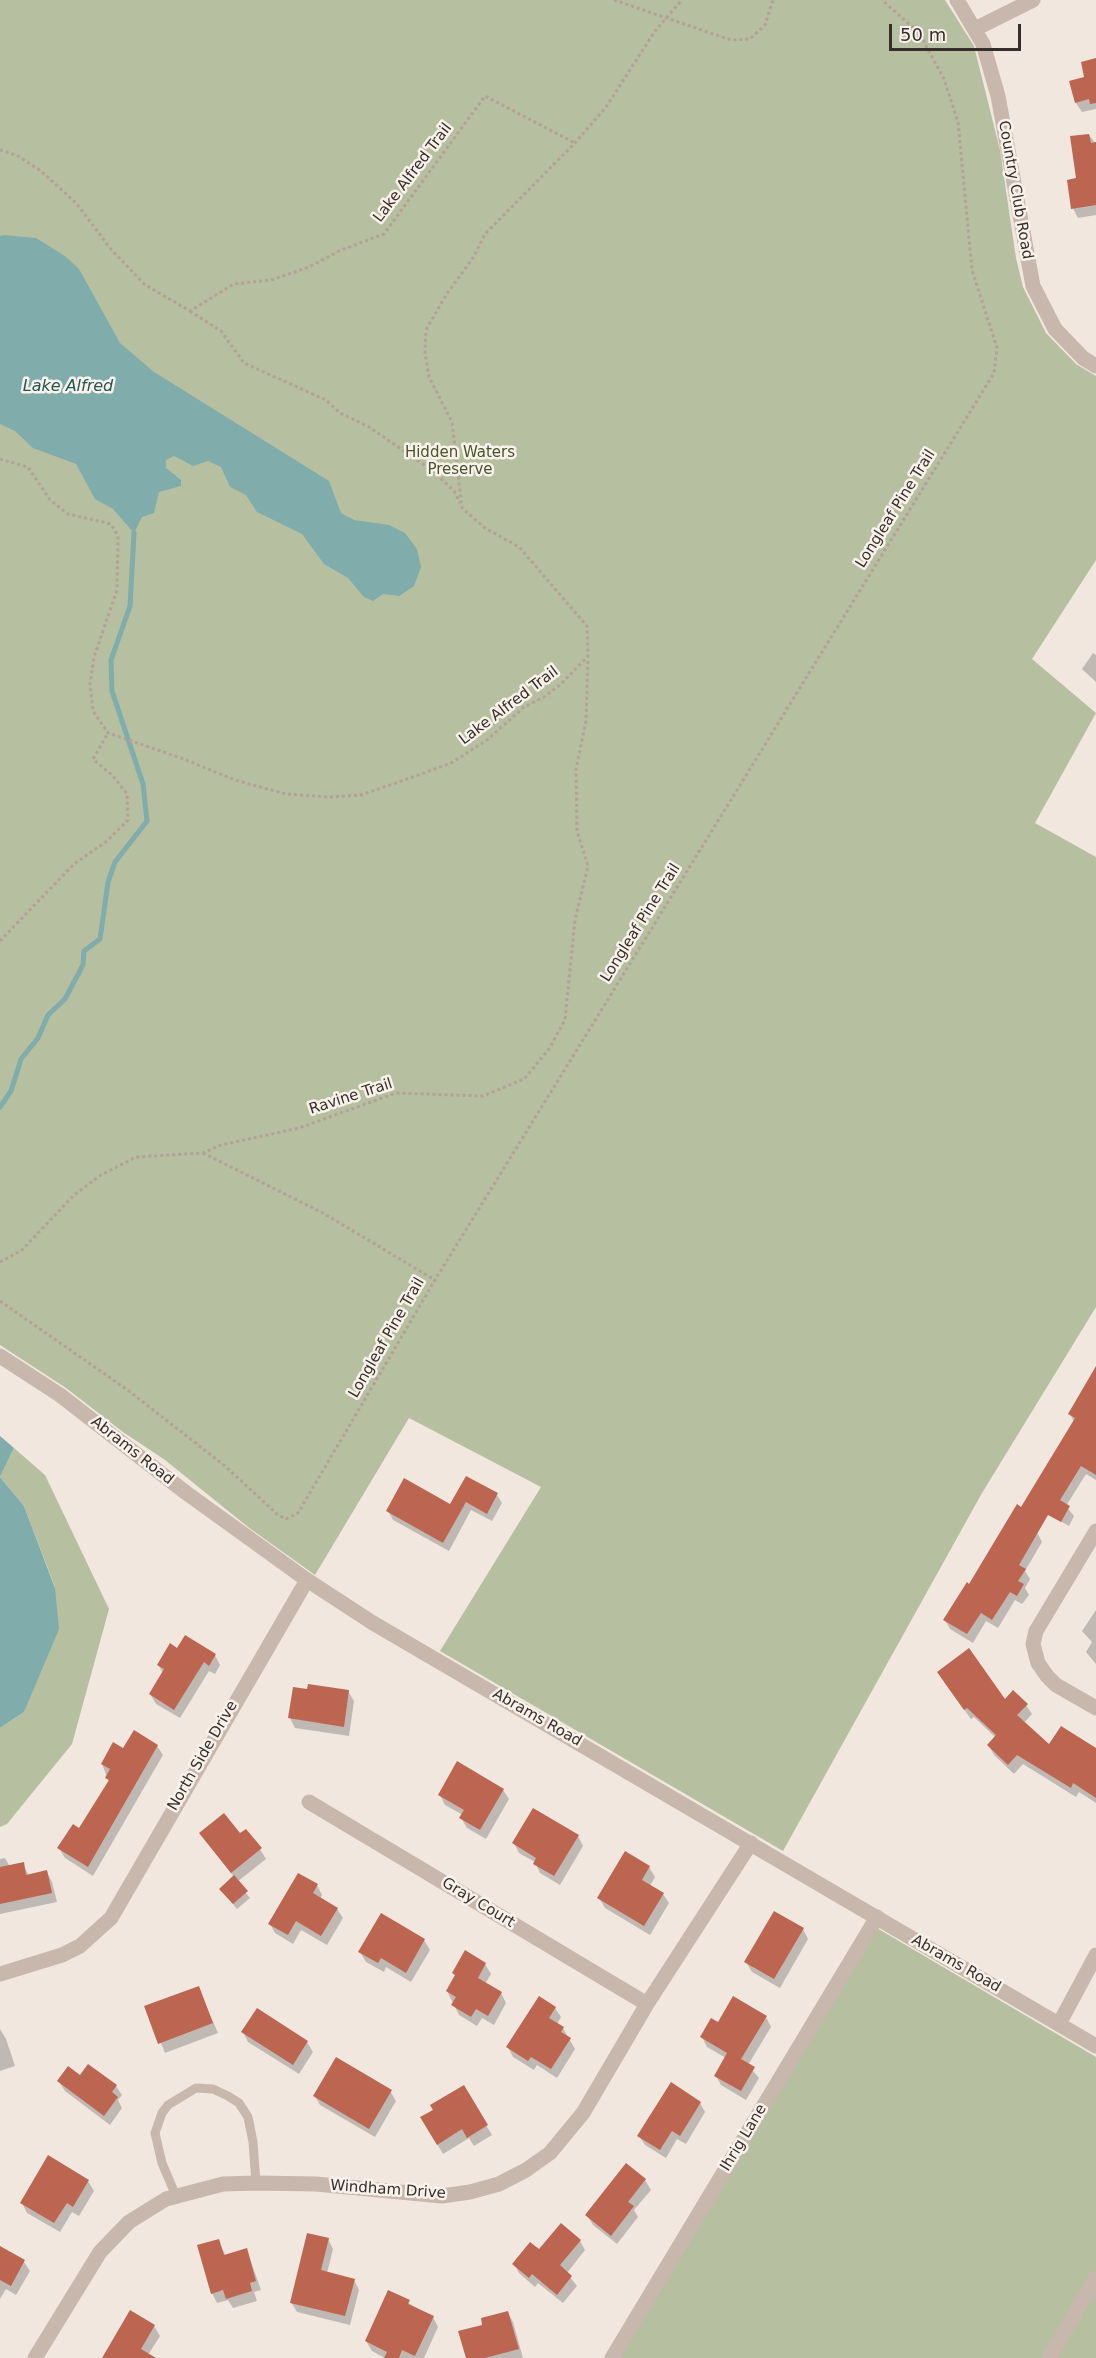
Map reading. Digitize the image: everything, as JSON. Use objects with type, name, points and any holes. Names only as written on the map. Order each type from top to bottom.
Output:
[{"type":"street","name":"Country Club Road","points":[[957,0],[983,44],[998,96],[1033,286],[1055,329],[1083,358],[1096,366]]},
{"type":"street","points":[[975,29],[1033,0]]},
{"type":"street","name":"Abrams Road","points":[[0,1356],[60,1395],[185,1492],[307,1580],[373,1623],[1096,2046]]},
{"type":"street","points":[[1096,1531],[1036,1631],[1033,1650],[1038,1663],[1056,1685],[1096,1708]]},
{"type":"street","name":"North Side Drive","points":[[0,1974],[62,1955],[80,1946],[100,1931],[111,1918],[174,1804],[307,1580]]},
{"type":"street","name":"Gray Court","points":[[309,1802],[648,2004]]},
{"type":"street","name":"Windham Drive","points":[[35,2358],[62,2310],[113,2236],[147,2209],[176,2196],[223,2184],[256,2182],[316,2184],[442,2196],[470,2192],[499,2184],[526,2170],[550,2153],[583,2113],[648,2004],[752,1843]]},
{"type":"street","name":"Ihrig Lane","points":[[612,2358],[877,1917]]},
{"type":"street","points":[[1059,2024],[1096,1954]]},
{"type":"street","points":[[1050,2358],[1096,2277]]},
{"type":"lane","points":[[176,2196],[155,2133],[168,2104],[196,2088],[213,2089],[228,2096],[239,2103],[248,2117],[253,2142],[256,2182]]},
{"type":"path","points":[[614,0],[731,40],[750,39],[765,25],[773,0]]},
{"type":"path","points":[[462,508],[452,422],[429,377],[425,353],[426,330],[446,295],[473,258],[485,234],[575,143],[606,107],[665,18],[682,0]]},
{"type":"path","name":"Longleaf Pine Trail","points":[[0,1301],[19,1312],[129,1391],[225,1466],[278,1515],[286,1519],[298,1513],[435,1280],[994,373],[997,348],[972,270],[958,122],[944,79],[919,33],[882,0]]},
{"type":"path","name":"Lake Alfred Trail","points":[[190,311],[234,284],[271,280],[309,267],[341,250],[384,234],[485,96],[575,143]]},
{"type":"path","points":[[0,150],[18,156],[41,171],[77,204],[110,248],[144,284],[221,331],[244,363],[326,400],[340,413],[369,427],[432,471],[454,491],[462,508],[485,528],[519,547],[587,626],[588,656]]},
{"type":"path","points":[[0,459],[28,466],[50,500],[68,514],[111,525],[118,536],[117,590],[94,657],[90,684],[93,711],[108,733],[93,759],[113,776],[127,794],[128,820],[107,840],[74,864],[0,941]]},
{"type":"path","name":"Lake Alfred Trail","points":[[108,733],[170,754],[235,780],[286,794],[328,797],[361,795],[450,763],[487,740],[524,707],[544,697],[588,656]]},
{"type":"path","name":"Ravine Trail","points":[[0,1262],[22,1251],[74,1194],[101,1174],[136,1157],[203,1153],[221,1145],[299,1128],[396,1093],[483,1096],[524,1079],[549,1049],[565,1020],[575,920],[588,866],[577,831],[576,769],[586,721],[588,656]]},
{"type":"path","points":[[203,1153],[323,1213],[435,1280]]},
{"type":"green space","name":"Hidden Waters Preserve","points":[[0,0],[945,0],[974,46],[1000,150],[1016,258],[1023,287],[1046,333],[1076,364],[1096,376],[1096,560],[1032,659],[1096,713],[1035,823],[1096,857],[1096,1307],[982,1493],[783,1851],[440,1651],[541,1487],[409,1418],[315,1575],[248,1527],[165,1460],[123,1432],[66,1388],[0,1345]]},
{"type":"green space","points":[[14,1448],[45,1475],[109,1609],[72,1744],[7,1824],[0,1827],[0,1728],[24,1712],[55,1587],[24,1506],[0,1477]]},
{"type":"green space","points":[[870,1924],[1096,2057],[1096,2358],[617,2358]]},
{"type":"water","name":"Lake Alfred","points":[[0,236],[36,238],[65,256],[79,269],[120,343],[154,372],[329,481],[341,513],[354,520],[389,525],[405,533],[417,549],[421,567],[414,586],[399,596],[383,594],[373,601],[364,597],[348,578],[324,564],[302,534],[257,512],[246,495],[230,487],[221,467],[208,461],[193,466],[174,456],[166,460],[166,468],[181,480],[181,486],[159,492],[154,513],[142,517],[134,533],[113,509],[95,499],[76,464],[33,448],[15,431],[0,424]]},
{"type":"water","points":[[0,1436],[14,1448],[0,1477]]},
{"type":"water","points":[[0,1477],[24,1506],[55,1588],[59,1629],[24,1712],[0,1728]]},
{"type":"building","points":[[1096,58],[1096,103],[1090,104],[1089,99],[1075,103],[1069,81],[1084,77],[1081,62]]},
{"type":"building","points":[[1089,134],[1091,143],[1096,142],[1096,205],[1071,209],[1067,180],[1076,178],[1070,136]]},
{"type":"building","points":[[1096,1366],[1096,1475],[1081,1466],[1060,1500],[1070,1506],[1061,1522],[1048,1515],[1019,1565],[1026,1569],[1018,1581],[1024,1584],[1017,1596],[1010,1592],[992,1620],[981,1613],[967,1634],[943,1620],[967,1582],[969,1584],[1017,1504],[1021,1507],[1075,1418],[1068,1414]]},
{"type":"building","points":[[466,1476],[498,1493],[487,1514],[466,1502],[443,1543],[386,1511],[404,1478],[450,1504]]},
{"type":"building","points":[[185,1635],[216,1654],[209,1666],[204,1662],[174,1710],[149,1694],[164,1669],[157,1665],[170,1643],[177,1648]]},
{"type":"building","points":[[969,1648],[1005,1699],[1013,1690],[1028,1704],[1017,1715],[1049,1744],[1061,1726],[1096,1748],[1096,1798],[1073,1783],[1071,1788],[1017,1755],[1008,1765],[987,1745],[996,1735],[967,1708],[964,1710],[937,1672]]},
{"type":"building","points":[[308,1684],[349,1690],[344,1727],[288,1718],[293,1687],[307,1689]]},
{"type":"building","points":[[134,1730],[158,1745],[88,1867],[57,1848],[73,1824],[79,1828],[109,1780],[105,1778],[110,1769],[101,1764],[113,1742],[123,1748]]},
{"type":"building","points":[[457,1761],[504,1789],[480,1830],[459,1818],[464,1810],[438,1795]]},
{"type":"building","points":[[533,1808],[579,1835],[554,1876],[533,1864],[536,1858],[512,1843]]},
{"type":"building","points":[[224,1813],[240,1833],[246,1829],[262,1848],[231,1873],[199,1833]]},
{"type":"building","points":[[625,1851],[650,1866],[642,1880],[664,1893],[644,1926],[597,1898]]},
{"type":"building","points":[[24,1862],[26,1875],[47,1870],[52,1893],[0,1904],[0,1867]]},
{"type":"building","points":[[298,1873],[318,1884],[313,1893],[338,1908],[321,1936],[296,1921],[288,1935],[268,1924]]},
{"type":"building","points":[[234,1875],[248,1891],[233,1904],[219,1889]]},
{"type":"building","points":[[774,1911],[804,1928],[774,1979],[744,1962]]},
{"type":"building","points":[[381,1913],[425,1939],[406,1973],[381,1958],[378,1963],[358,1952]]},
{"type":"building","points":[[465,1950],[486,1963],[478,1978],[502,1992],[488,2016],[476,2009],[471,2017],[451,2005],[456,1997],[446,1991],[455,1975],[452,1973]]},
{"type":"building","points":[[199,1986],[213,2023],[158,2044],[144,2006]]},
{"type":"building","points":[[539,1996],[556,2007],[549,2018],[564,2027],[561,2032],[571,2038],[551,2069],[531,2057],[528,2061],[506,2047]]},
{"type":"building","points":[[733,1996],[767,2016],[741,2059],[755,2067],[741,2091],[714,2076],[727,2053],[700,2037],[711,2018],[718,2022]]},
{"type":"building","points":[[257,2008],[308,2041],[293,2065],[241,2032]]},
{"type":"building","points":[[336,2057],[392,2090],[369,2129],[313,2096]]},
{"type":"building","points":[[88,2064],[117,2085],[112,2092],[118,2097],[104,2116],[57,2081],[68,2066],[80,2075]]},
{"type":"building","points":[[671,2082],[701,2102],[680,2136],[672,2131],[660,2150],[637,2136]]},
{"type":"building","points":[[464,2085],[488,2125],[467,2138],[462,2129],[437,2145],[420,2117],[433,2110],[430,2105]]},
{"type":"building","points":[[48,2155],[89,2180],[73,2207],[67,2203],[54,2223],[20,2203]]},
{"type":"building","points":[[626,2163],[646,2179],[628,2202],[634,2206],[611,2236],[585,2215]]},
{"type":"building","points":[[561,2223],[581,2240],[560,2265],[572,2276],[557,2295],[532,2274],[529,2278],[512,2264],[530,2242],[539,2249]]},
{"type":"building","points":[[307,2233],[329,2238],[321,2270],[355,2279],[345,2316],[290,2303]]},
{"type":"building","points":[[219,2239],[224,2255],[247,2248],[256,2281],[250,2283],[252,2291],[226,2299],[223,2290],[211,2294],[197,2245]]},
{"type":"building","points":[[0,2246],[25,2260],[11,2286],[0,2280]]},
{"type":"building","points":[[388,2290],[410,2300],[408,2304],[434,2316],[415,2356],[402,2350],[399,2358],[384,2358],[387,2352],[365,2341]]},
{"type":"building","points":[[130,2310],[155,2325],[141,2349],[156,2358],[102,2358]]},
{"type":"building","points":[[508,2311],[519,2349],[485,2358],[466,2358],[458,2331],[482,2325],[481,2318]]},
{"type":"waterway","points":[[0,1107],[11,1091],[21,1059],[38,1038],[48,1015],[65,999],[83,965],[84,951],[100,939],[108,882],[115,862],[147,821],[143,784],[112,691],[111,660],[130,606],[134,533]]}]
